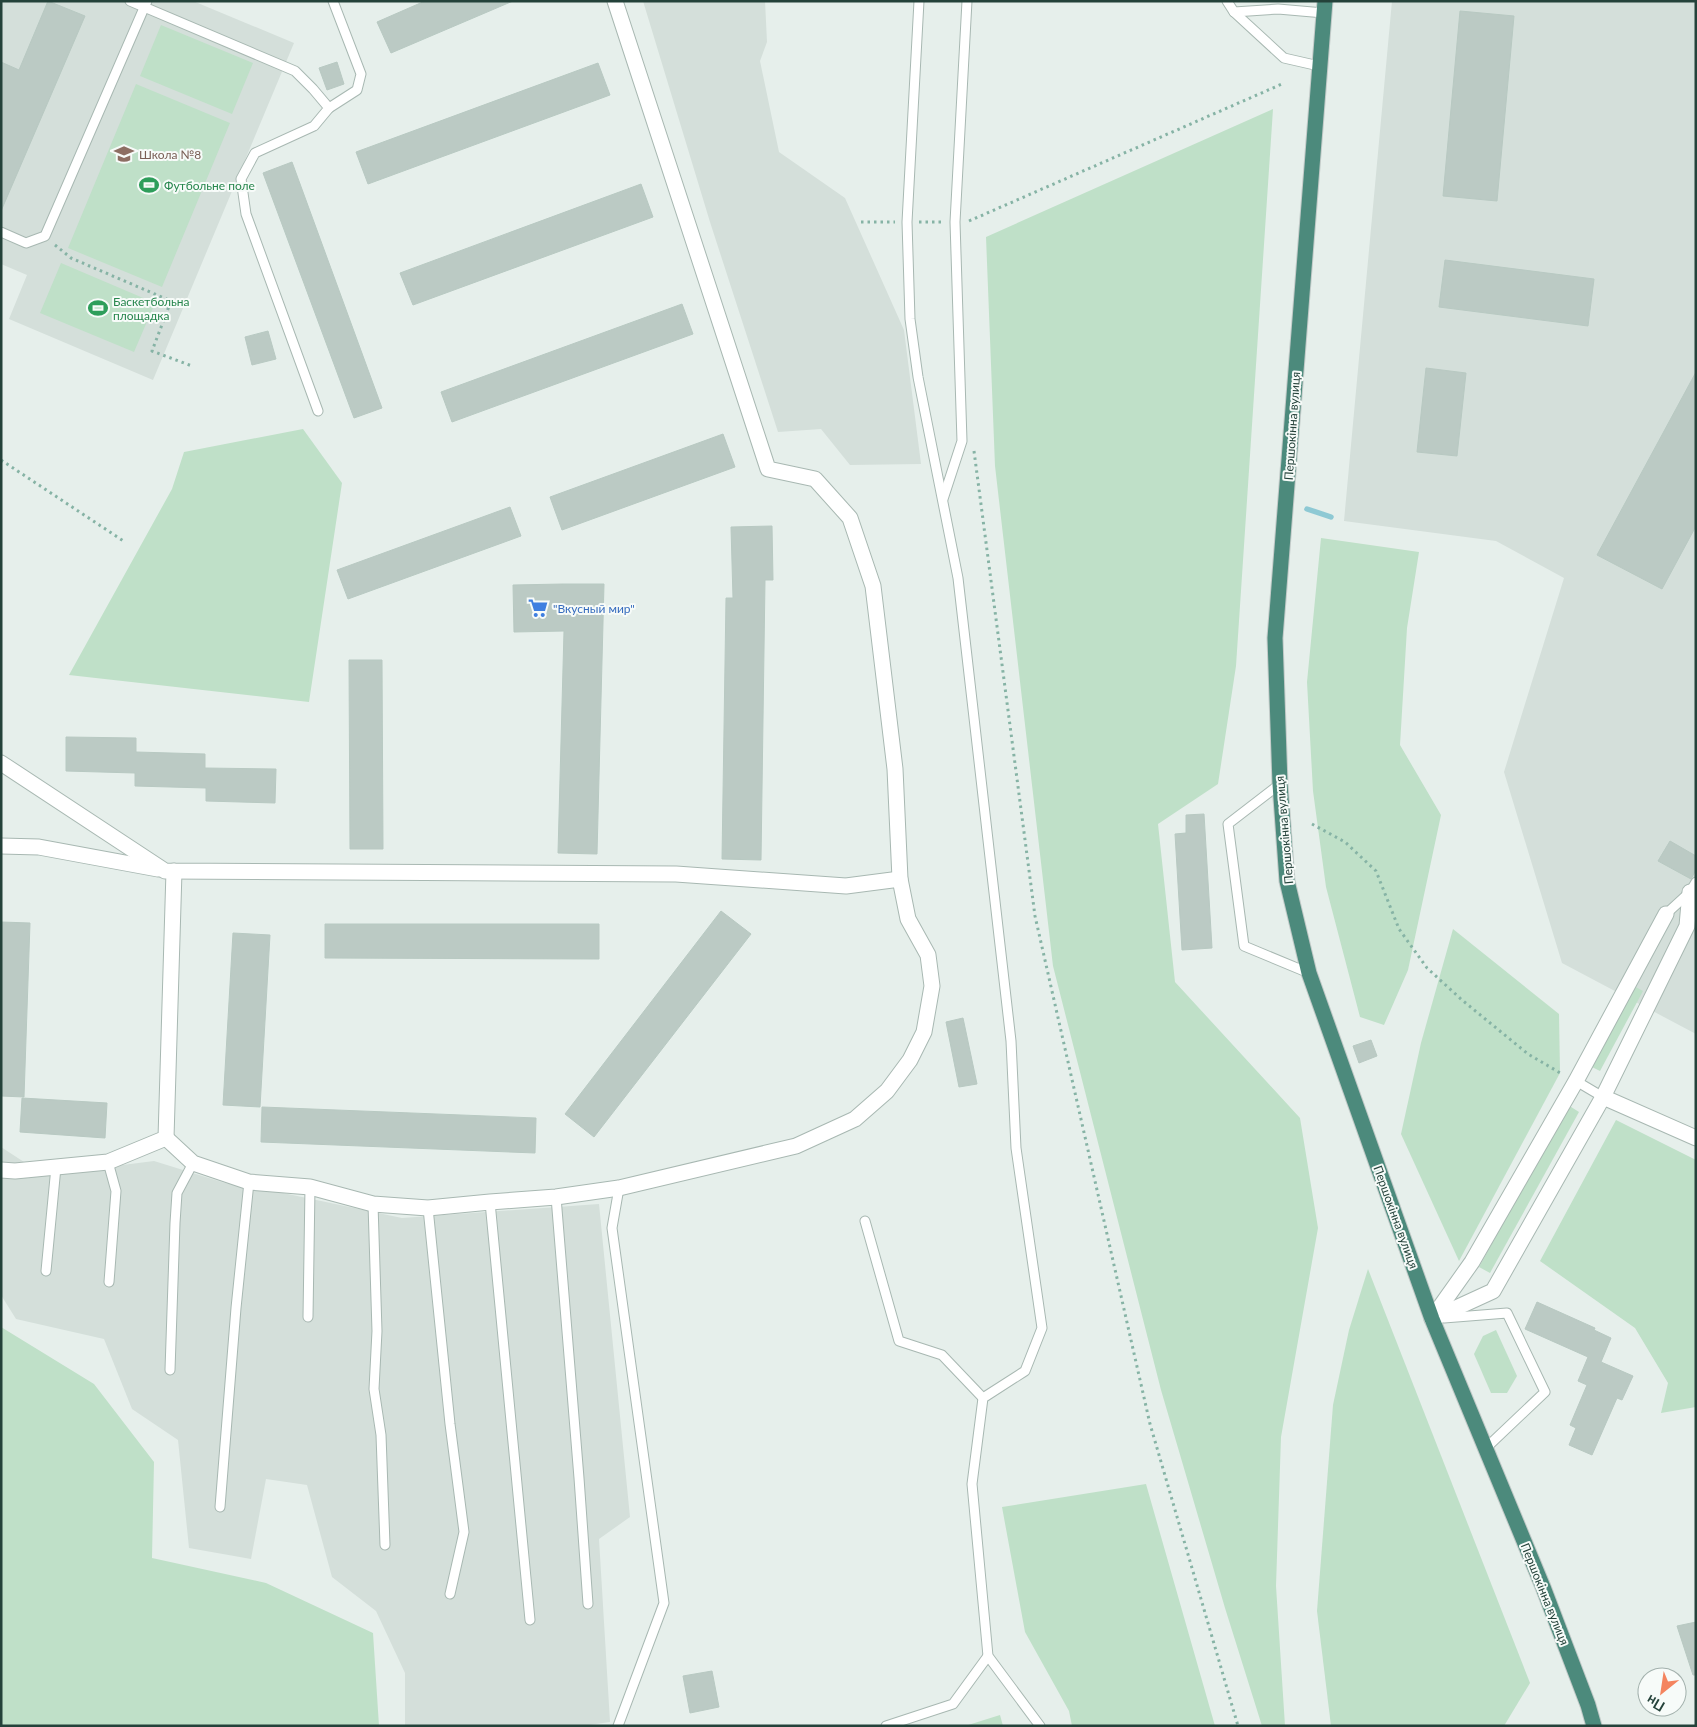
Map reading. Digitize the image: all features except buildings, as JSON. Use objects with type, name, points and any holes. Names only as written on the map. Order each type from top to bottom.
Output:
[{"type":"highway","name":"Першокінна вулиця","points":[[1324,7],[1275,638],[1280,784],[1287,881],[1309,973],[1432,1319],[1486,1448],[1585,1696],[1594,1726]]},
{"type":"street","points":[[169,871],[166,1138],[193,1163],[249,1182],[310,1187],[373,1204],[428,1208],[556,1198],[619,1188],[796,1146],[855,1119],[887,1091],[910,1060],[924,1032],[932,986],[928,955],[908,919],[900,879],[895,769],[873,586],[850,518],[827,492],[815,479],[768,469],[615,1]]},
{"type":"street","points":[[1,763],[169,871]]},
{"type":"street","points":[[1,846],[39,847],[169,871],[676,874],[846,886],[900,879]]},
{"type":"street","points":[[1432,1319],[1493,1291],[1603,1097],[1686,926],[1693,887]]},
{"type":"street","points":[[1432,1319],[1472,1262],[1576,1081],[1666,914]]},
{"type":"street","points":[[1603,1097],[1696,1138]]},
{"type":"street","points":[[1,1170],[15,1171],[108,1162],[166,1138]]},
{"type":"lane","points":[[130,1],[146,5],[295,71],[329,108]]},
{"type":"lane","points":[[318,411],[246,214],[241,179],[255,153],[314,126],[329,108],[357,90],[361,74],[332,1]]},
{"type":"lane","points":[[920,1],[907,222],[910,319],[918,377],[958,578],[1011,1041],[1016,1148],[1042,1328],[1024,1371],[983,1398],[972,1484],[988,1656],[1040,1726]]},
{"type":"lane","points":[[942,499],[962,441],[955,222],[967,1]]},
{"type":"lane","points":[[1227,1],[1234,12],[1284,58],[1319,66]]},
{"type":"lane","points":[[1,232],[26,243],[45,236],[146,5]]},
{"type":"lane","points":[[1234,12],[1324,7]]},
{"type":"lane","points":[[1280,784],[1228,824],[1244,946],[1309,973]]},
{"type":"lane","points":[[1666,914],[1693,887]]},
{"type":"lane","points":[[1576,1081],[1603,1097]]},
{"type":"lane","points":[[108,1162],[116,1191],[109,1282]]},
{"type":"lane","points":[[170,1370],[177,1193],[193,1163]]},
{"type":"lane","points":[[46,1271],[56,1167]]},
{"type":"lane","points":[[220,1507],[236,1308],[249,1182]]},
{"type":"lane","points":[[308,1317],[310,1187]]},
{"type":"lane","points":[[618,1726],[664,1603],[612,1228],[619,1188]]},
{"type":"lane","points":[[556,1198],[580,1478],[588,1604]]},
{"type":"lane","points":[[490,1202],[530,1620]]},
{"type":"lane","points":[[373,1204],[377,1331],[374,1389],[381,1435],[384,1545]]},
{"type":"lane","points":[[428,1208],[450,1424],[464,1532],[450,1594]]},
{"type":"lane","points":[[865,1221],[899,1341],[942,1355],[983,1398]]},
{"type":"lane","points":[[1432,1319],[1507,1312],[1545,1392],[1486,1448]]},
{"type":"lane","points":[[886,1726],[953,1704],[988,1656]]},
{"type":"path","points":[[968,212],[967,221],[1282,84]]},
{"type":"path","points":[[45,236],[71,258],[171,301],[152,351],[192,366]]},
{"type":"path","points":[[972,442],[1035,916],[1150,1424],[1238,1726]]},
{"type":"path","points":[[1,460],[125,542]]},
{"type":"path","points":[[1312,824],[1345,842],[1376,871],[1399,929],[1427,968],[1462,1000],[1528,1054],[1576,1081]]},
{"type":"shaded area","name":"Школа №8","points":[[1,1],[193,1],[294,43],[153,380],[9,319],[27,275],[1,264]]},
{"type":"shaded area","points":[[643,1],[765,1],[767,42],[760,61],[779,152],[845,198],[904,330],[921,464],[850,465],[821,429],[778,432],[710,222]]},
{"type":"shaded area","points":[[1392,1],[1696,1],[1696,1034],[1562,963],[1504,772],[1564,578],[1496,541],[1344,521]]},
{"type":"shaded area","points":[[1,1147],[44,1175],[154,1161],[225,1183],[402,1218],[599,1204],[630,1517],[599,1539],[610,1722],[582,1726],[405,1726],[405,1673],[376,1611],[332,1577],[307,1485],[266,1479],[251,1559],[189,1548],[178,1440],[132,1409],[104,1339],[16,1319],[1,1295]]},
{"type":"green space","points":[[161,25],[253,63],[232,114],[140,76]]},
{"type":"green space","name":"Футбольне поле","points":[[136,84],[230,123],[162,287],[68,248]]},
{"type":"green space","points":[[1273,109],[1236,666],[1218,784],[1158,824],[1175,982],[1300,1118],[1318,1228],[1281,1437],[1276,1586],[1285,1726],[1262,1726],[1225,1608],[1161,1390],[1053,966],[995,466],[986,237]]},
{"type":"green space","name":"Баскетбольна площадка","points":[[61,263],[155,303],[134,352],[40,313]]},
{"type":"green space","points":[[303,429],[342,483],[309,702],[69,675],[172,489],[184,452]]},
{"type":"green space","points":[[1321,538],[1419,552],[1407,628],[1400,745],[1441,815],[1408,970],[1384,1025],[1360,1017],[1326,887],[1313,791],[1307,682]]},
{"type":"green space","points":[[1453,929],[1559,1014],[1560,1073],[1459,1261],[1401,1134],[1421,1043]]},
{"type":"green space","points":[[1634,986],[1643,991],[1600,1071],[1590,1066]]},
{"type":"green space","points":[[1568,1105],[1579,1112],[1490,1273],[1479,1267]]},
{"type":"green space","points":[[1616,1120],[1696,1160],[1696,1407],[1661,1413],[1668,1383],[1635,1328],[1540,1261]]},
{"type":"green space","points":[[1368,1269],[1530,1683],[1504,1726],[1331,1726],[1317,1611],[1333,1405],[1349,1330]]},
{"type":"green space","points":[[1,1327],[94,1384],[154,1462],[152,1558],[266,1583],[373,1633],[379,1726],[1,1726]]},
{"type":"green space","points":[[1496,1330],[1517,1376],[1507,1393],[1491,1393],[1474,1354],[1483,1336]]},
{"type":"green space","points":[[1146,1484],[1215,1726],[1072,1726],[1069,1711],[1025,1632],[1002,1507]]},
{"type":"green space","points":[[1000,1715],[1003,1726],[965,1726]]},
{"type":"waterway","points":[[1307,509],[1331,517]]},
{"type":"place","name":"Школа №8","points":[[124,154]]},
{"type":"place","name":"Футбольне поле","points":[[149,185]]},
{"type":"place","name":"Баскетбольна площадка","points":[[98,308]]},
{"type":"place","name":"\"Вкусный мир\"","points":[[538,608]]}]
